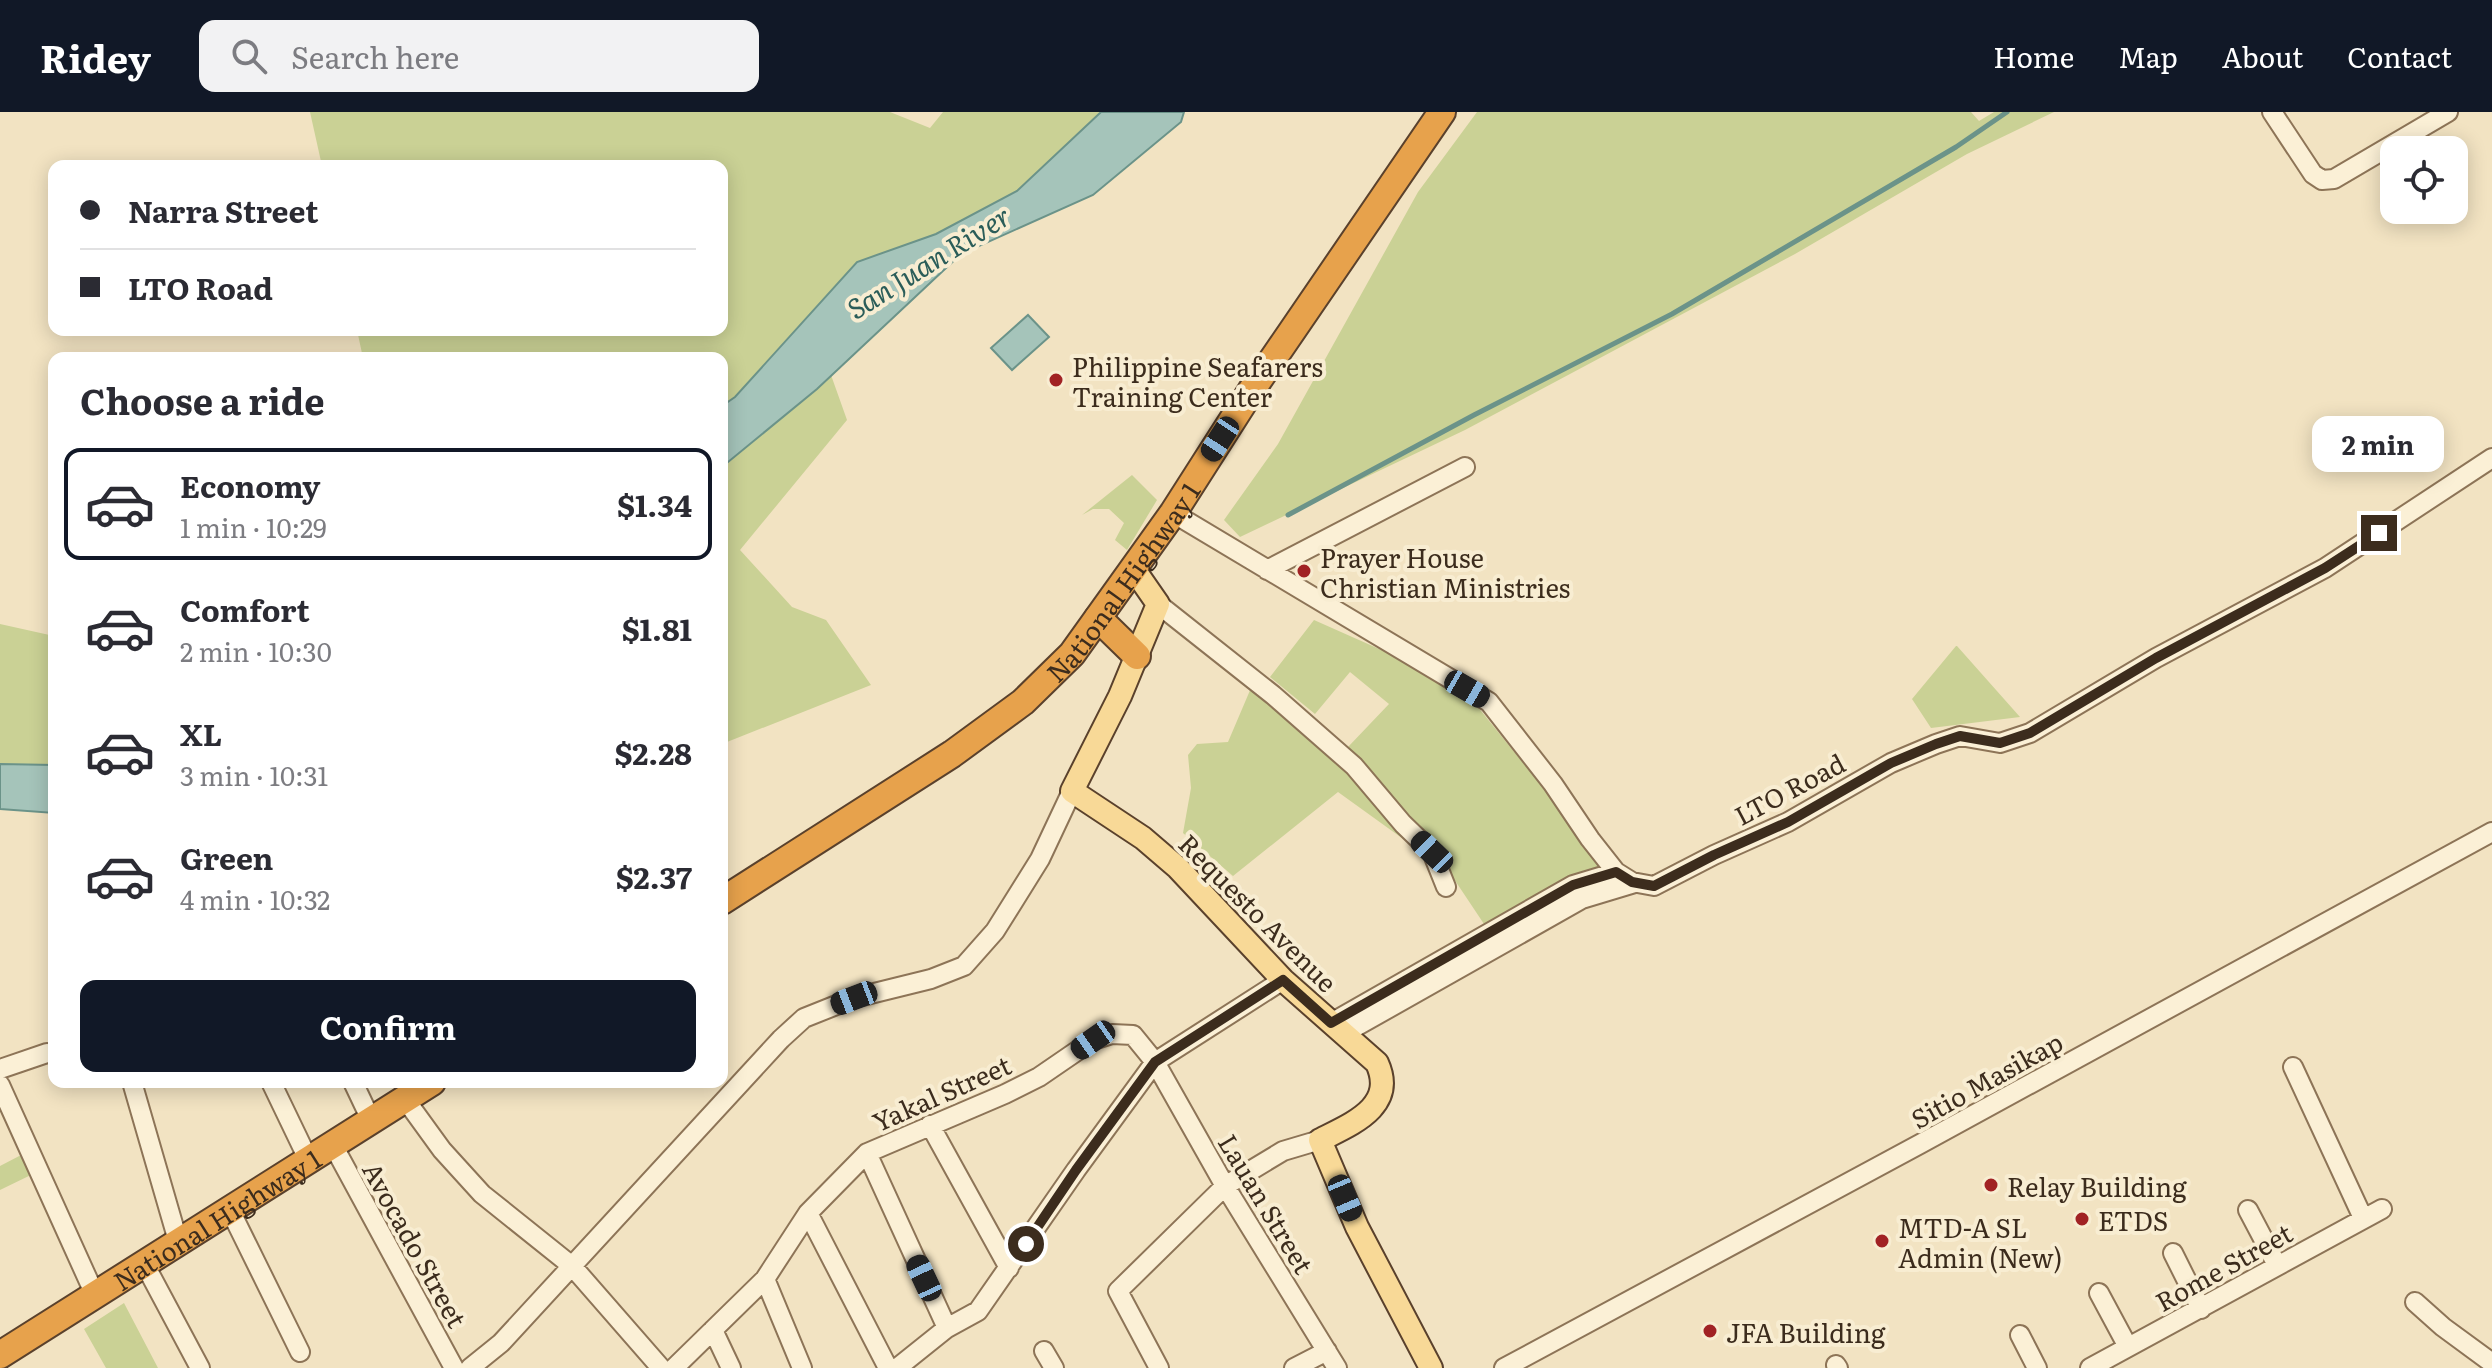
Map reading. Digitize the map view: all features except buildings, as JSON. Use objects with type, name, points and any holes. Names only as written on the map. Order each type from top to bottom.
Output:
[{"type":"highway","name":"National Highway 1","points":[[728,897],[952,754],[1023,702],[1072,654],[1173,513],[1259,378],[1442,112]]},
{"type":"highway","points":[[1098,618],[1137,656]]},
{"type":"highway","name":"National Highway 1","points":[[0,1355],[422,1088]]},
{"type":"main road","points":[[1072,791],[1137,656],[1158,604],[1133,568]]},
{"type":"main road","name":"Requesto Avenue","points":[[1072,791],[1143,838],[1178,868],[1283,980],[1377,1063],[1381,1074],[1380,1094],[1372,1108],[1361,1119],[1320,1140]]},
{"type":"main road","points":[[1320,1140],[1357,1227],[1431,1368]]},
{"type":"street","points":[[2272,112],[2313,174],[2322,180],[2334,179],[2448,112]]},
{"type":"street","name":"LTO Road","points":[[1337,1028],[1582,899],[1635,883],[1654,886],[1788,822],[1891,763],[1960,736],[2000,743],[2030,733],[2156,658],[2325,568],[2492,458]]},
{"type":"street","points":[[1267,570],[1465,467]]},
{"type":"street","points":[[1173,513],[1489,702],[1616,872],[1635,883]]},
{"type":"street","points":[[1158,604],[1273,695],[1354,766],[1403,824],[1432,852],[1446,887]]},
{"type":"street","points":[[470,1368],[501,1343],[781,1039],[804,1018],[854,998],[931,979],[964,966],[995,931],[1040,859],[1072,791]]},
{"type":"street","name":"Sitio Masikap","points":[[1504,1368],[2492,832]]},
{"type":"street","points":[[1337,1028],[1573,885],[1616,872]]},
{"type":"street","points":[[897,1368],[947,1328],[978,1311],[1155,1062],[1283,980]]},
{"type":"street","name":"Yakal Street","points":[[674,1368],[765,1279],[808,1213],[867,1153],[1028,1083],[1093,1040],[1112,1034],[1133,1035],[1155,1062]]},
{"type":"street","points":[[0,1069],[47,1053]]},
{"type":"street","name":"Lauan Street","points":[[1155,1062],[1225,1186],[1337,1368]]},
{"type":"street","points":[[2293,1067],[2363,1218]]},
{"type":"street","points":[[0,1085],[95,1295]]},
{"type":"street","points":[[134,1088],[178,1241]]},
{"type":"street","points":[[274,1088],[308,1159]]},
{"type":"street","points":[[356,1088],[371,1120]]},
{"type":"street","points":[[405,1099],[442,1150],[482,1194],[572,1266],[661,1368]]},
{"type":"street","points":[[930,1125],[1009,1268]]},
{"type":"street","points":[[1159,1368],[1118,1291],[1225,1186],[1283,1151],[1320,1140]]},
{"type":"street","name":"Avocado Street","points":[[333,1145],[454,1368]]},
{"type":"street","points":[[867,1153],[947,1328]]},
{"type":"street","name":"Rome Street","points":[[2090,1368],[2382,1209]]},
{"type":"street","points":[[230,1210],[300,1352]]},
{"type":"street","points":[[2248,1210],[2277,1265]]},
{"type":"street","points":[[808,1213],[888,1368]]},
{"type":"street","points":[[2173,1253],[2201,1309]]},
{"type":"street","points":[[144,1263],[200,1368]]},
{"type":"street","points":[[765,1279],[802,1368]]},
{"type":"street","points":[[2099,1293],[2128,1347]]},
{"type":"street","points":[[2415,1302],[2492,1363]]},
{"type":"street","points":[[713,1330],[731,1368]]},
{"type":"street","points":[[2020,1335],[2037,1368]]},
{"type":"street","points":[[1044,1351],[1054,1368]]},
{"type":"street","points":[[1294,1368],[1327,1351]]},
{"type":"green space","points":[[310,112],[890,112],[930,128],[943,112],[1101,112],[1017,191],[936,234],[857,262],[728,402],[728,352],[362,352],[358,336],[728,336],[728,160],[321,160]]},
{"type":"green space","points":[[1477,112],[1971,112],[1979,121],[1994,112],[2054,112],[1967,154],[1795,254],[1465,430],[1240,537],[1224,520],[1278,444],[1418,192]]},
{"type":"green space","points":[[831,375],[847,420],[740,550],[792,607],[826,620],[871,685],[728,742],[728,462]]},
{"type":"green space","points":[[1132,475],[1157,500],[1127,550],[1115,540],[1124,523],[1109,509],[1093,509],[1082,515]]},
{"type":"green space","points":[[1314,620],[1404,660],[1477,706],[1622,885],[1492,936],[1446,867],[1338,792],[1233,876],[1183,833],[1191,788],[1188,755],[1197,744],[1228,742],[1251,688],[1348,747],[1389,704],[1350,672],[1315,714],[1270,677]]},
{"type":"green space","points":[[0,624],[48,635],[48,765],[0,764]]},
{"type":"green space","points":[[1956,646],[2020,717],[1931,728],[1912,699]]},
{"type":"green space","points":[[25,1153],[35,1173],[0,1190],[0,1166]]},
{"type":"green space","points":[[124,1303],[158,1368],[106,1368],[84,1329]]},
{"type":"water","name":"San Juan River","points":[[1101,112],[1184,112],[1181,122],[1093,195],[961,254],[817,389],[728,462],[728,402],[857,262],[936,234],[1017,191]]},
{"type":"water","points":[[1028,315],[1049,337],[1012,370],[991,348]]},
{"type":"water","points":[[0,764],[48,765],[48,813],[0,809]]},
{"type":"waterway","points":[[1288,515],[1672,314],[1956,147],[2007,112]]},
{"type":"place","name":"Philippine Seafarers Training Center","points":[[1056,380]]},
{"type":"place","name":"Prayer House Christian Ministries","points":[[1304,571]]},
{"type":"place","name":"Relay Building","points":[[1991,1185]]},
{"type":"place","name":"ETDS","points":[[2082,1219]]},
{"type":"place","name":"MTD-A SL Admin (New)","points":[[1882,1241]]},
{"type":"place","name":"JFA Building","points":[[1710,1331]]},
{"type":"route","points":[[1026,1244],[1155,1062],[1283,980],[1331,1023],[1573,885],[1616,872],[1632,882],[1654,886],[1788,822],[1891,763],[1936,744],[1960,736],[2000,743],[2030,733],[2156,658],[2325,568],[2379,533]]}]
